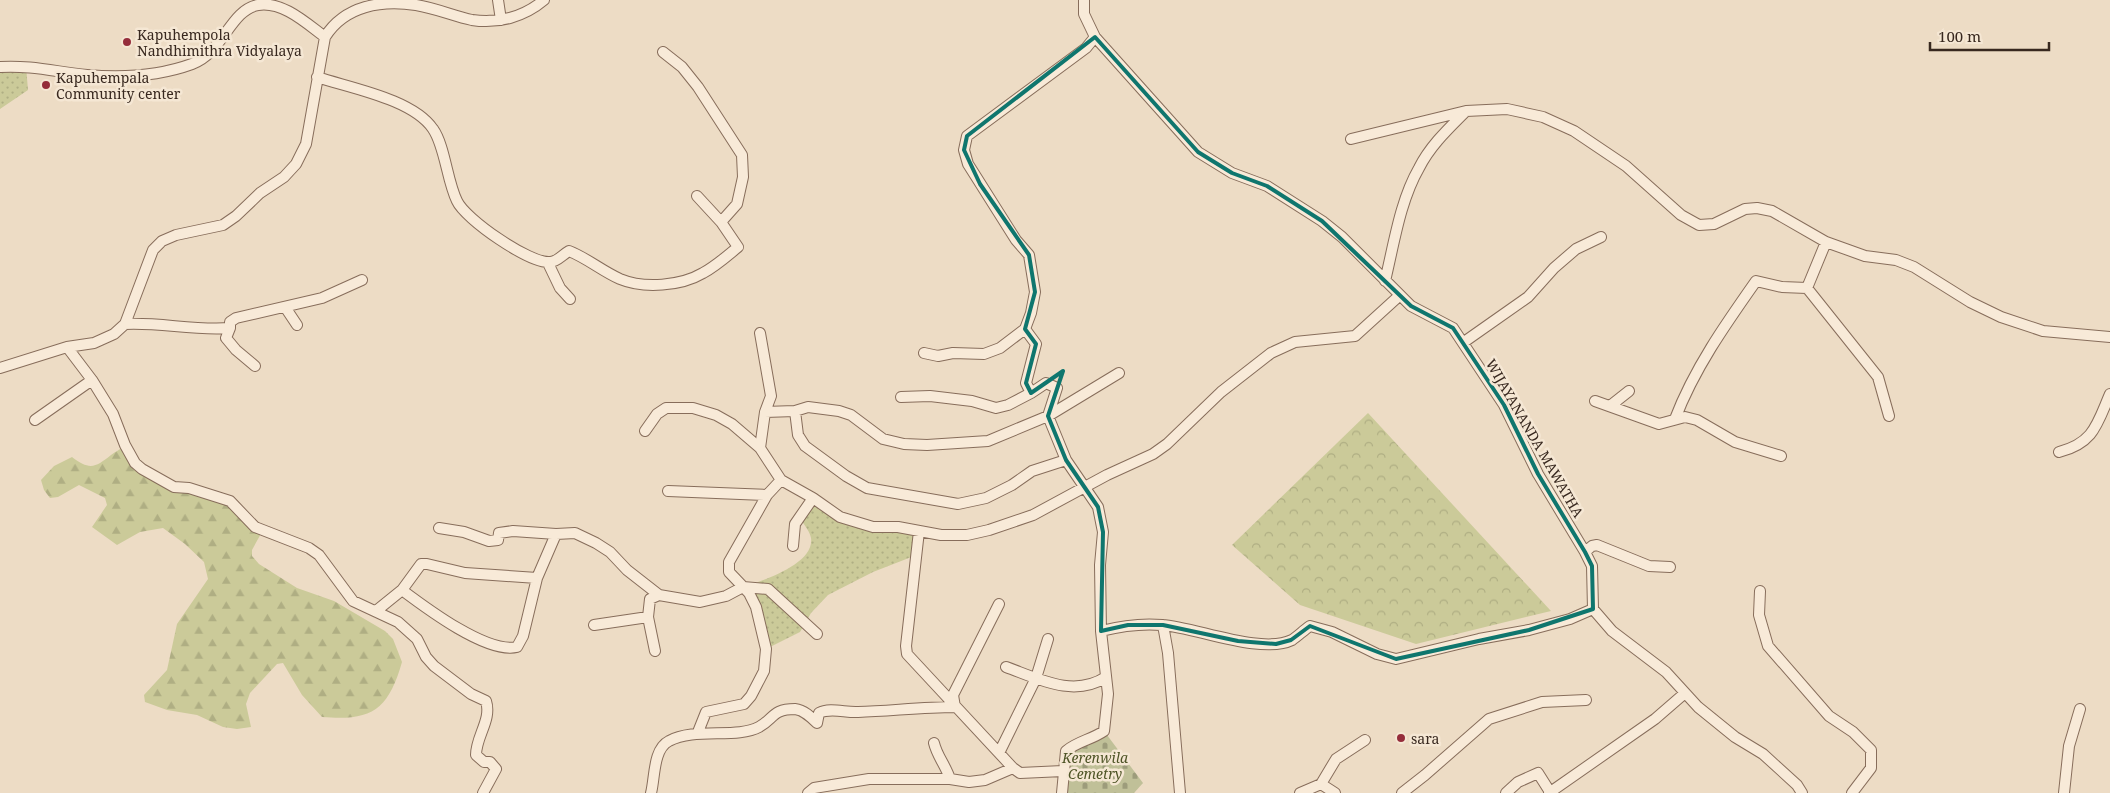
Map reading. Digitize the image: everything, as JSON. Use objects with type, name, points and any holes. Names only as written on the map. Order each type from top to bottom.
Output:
[{"type":"street","points":[[498,0],[501,20]]},
{"type":"street","points":[[0,368],[67,347],[94,343],[114,334],[125,324],[154,250],[162,241],[176,235],[223,225],[236,216],[260,193],[284,177],[296,164],[306,144],[324,37],[331,26],[344,15],[359,8],[388,4],[417,5],[474,20],[501,20],[515,17],[544,0]]},
{"type":"street","name":"WIJAYANANDA MAWATHA","points":[[1084,0],[1084,14],[1096,37],[1198,152],[1232,173],[1267,186],[1322,221],[1342,237],[1399,296],[1411,306],[1452,328],[1464,342],[1504,405],[1538,474],[1592,566],[1593,610]]},
{"type":"street","points":[[0,67],[36,67],[89,75],[164,73],[195,63],[216,47],[238,14],[262,3],[291,12],[324,37]]},
{"type":"street","points":[[924,353],[938,356],[953,353],[984,354],[1000,348],[1025,329],[1035,292],[1029,255],[1016,240],[980,184],[968,164],[964,150],[968,136],[1086,48],[1096,37]]},
{"type":"street","points":[[663,52],[682,67],[698,87],[742,155],[743,177],[737,204],[721,222]]},
{"type":"street","points":[[317,77],[402,105],[419,115],[434,130],[458,204],[509,246],[531,258],[548,263],[556,261],[569,251],[628,282],[660,284],[685,280],[712,268],[738,247],[721,222],[697,196]]},
{"type":"street","points":[[1350,139],[1466,111],[1507,109],[1543,117],[1574,131],[1626,166],[1681,215],[1700,225],[1714,224],[1745,209],[1757,208],[1772,211],[1826,242],[1865,256],[1896,260],[1914,266],[1970,302],[2001,317],[2035,328],[2110,337]]},
{"type":"street","points":[[1385,281],[1408,194],[1419,168],[1443,134],[1466,111]]},
{"type":"street","points":[[1464,342],[1528,297],[1554,268],[1576,249],[1601,237]]},
{"type":"street","points":[[1807,288],[1826,242]]},
{"type":"street","points":[[548,263],[560,288],[570,300]]},
{"type":"street","points":[[256,366],[236,350],[226,338],[230,322],[236,318],[322,298],[362,280]]},
{"type":"street","points":[[1675,419],[1682,400],[1713,343],[1756,281],[1782,287],[1807,288],[1878,377],[1888,416]]},
{"type":"street","points":[[645,431],[658,414],[666,408],[693,408],[716,415],[732,424],[760,448],[781,480],[813,498],[840,517],[873,527],[941,535],[967,535],[989,530],[1033,515],[1153,454],[1167,444],[1221,392],[1271,353],[1295,342],[1355,336],[1399,296]]},
{"type":"street","points":[[285,306],[297,325]]},
{"type":"street","points":[[125,324],[151,323],[180,328],[230,328]]},
{"type":"street","points":[[1025,329],[1036,344],[1026,383],[1031,393]]},
{"type":"street","points":[[760,333],[771,396],[765,412],[760,448]]},
{"type":"street","points":[[67,347],[92,380],[113,414],[130,456],[142,469],[174,487],[189,488],[230,501],[254,527],[309,548],[319,555],[354,601],[398,622],[412,633],[434,666],[470,694],[486,701],[488,708],[485,728],[478,739],[476,755],[484,762],[490,762],[496,769],[483,793]]},
{"type":"street","points":[[765,412],[795,412],[808,407],[839,411],[850,415],[883,439],[904,444],[927,445],[988,441],[1048,416],[1119,373]]},
{"type":"street","points":[[35,420],[92,380]]},
{"type":"street","points":[[901,398],[930,396],[972,401],[996,408],[1008,405],[1046,383],[1057,388],[1048,416],[1066,460],[1098,507],[1103,532],[1100,565],[1101,631],[1108,694],[1104,731],[1095,737],[1081,740],[1066,751],[1062,793]]},
{"type":"street","points":[[1610,406],[1628,391]]},
{"type":"street","points":[[2059,452],[2075,448],[2087,440],[2095,429],[2110,394]]},
{"type":"street","points":[[1595,401],[1659,424],[1685,417],[1697,420],[1735,442],[1781,456]]},
{"type":"street","points":[[795,412],[798,435],[805,446],[846,476],[867,488],[958,504],[986,498],[1012,485],[1032,471],[1066,460]]},
{"type":"street","points":[[698,732],[706,712],[744,704],[751,696],[764,671],[766,649],[756,607],[743,587],[729,572],[729,562],[767,495],[781,480]]},
{"type":"street","points":[[668,491],[767,495]]},
{"type":"street","points":[[793,546],[795,524],[813,498]]},
{"type":"street","points":[[439,528],[464,532],[489,540],[498,540],[499,533],[513,531],[556,534],[575,532],[610,552],[626,570],[658,595],[700,602],[726,596],[743,587],[768,589],[817,634]]},
{"type":"street","points":[[918,531],[906,646],[907,654],[1013,768],[1020,773],[1063,771]]},
{"type":"street","points":[[402,590],[452,625],[475,637],[509,649],[517,647],[523,636],[537,578],[556,534]]},
{"type":"street","points":[[1585,552],[1592,546],[1597,545],[1649,566],[1670,567]]},
{"type":"street","points":[[376,611],[402,590],[420,564],[465,573],[537,578]]},
{"type":"street","points":[[1760,591],[1758,615],[1768,646],[1829,716],[1853,732],[1871,750],[1871,768],[1852,793]]},
{"type":"street","points":[[655,651],[648,617],[650,599],[658,595]]},
{"type":"street","points":[[956,707],[953,696],[999,604]]},
{"type":"street","points":[[1101,631],[1128,625],[1163,625],[1238,642],[1276,644],[1291,640],[1310,626],[1332,632],[1377,654],[1396,659],[1479,638],[1528,630],[1570,619],[1593,610],[1612,632],[1666,672],[1698,707],[1735,737],[1762,754],[1796,785],[1802,793]]},
{"type":"street","points":[[594,625],[648,617]]},
{"type":"street","points":[[1163,625],[1168,653],[1180,793]]},
{"type":"street","points":[[999,753],[1036,678],[1048,639]]},
{"type":"street","points":[[1006,667],[1069,688],[1095,684],[1106,677]]},
{"type":"street","points":[[1506,793],[1518,782],[1538,773],[1549,792],[1655,719],[1685,693]]},
{"type":"street","points":[[1402,793],[1425,776],[1489,719],[1542,702],[1586,700]]},
{"type":"street","points":[[651,793],[660,751],[668,741],[698,732],[711,734],[760,727],[773,714],[786,710],[798,709],[806,713],[817,723],[819,713],[824,711],[857,712],[900,708],[956,707]]},
{"type":"street","points":[[2064,793],[2069,746],[2080,710]]},
{"type":"street","points":[[1300,793],[1321,784],[1336,760],[1365,740]]},
{"type":"street","points":[[934,742],[937,755],[946,768],[950,779]]},
{"type":"street","points":[[808,793],[814,788],[868,779],[950,779],[969,782],[985,780],[1013,768]]},
{"type":"street","points":[[1321,784],[1335,793]]},
{"type":"highlighted area","points":[[1095,37],[1198,152],[1232,173],[1267,186],[1322,221],[1411,306],[1453,328],[1504,405],[1538,474],[1592,566],[1593,609],[1529,630],[1396,659],[1310,626],[1291,640],[1276,644],[1238,641],[1163,625],[1128,625],[1101,631],[1103,532],[1098,507],[1066,460],[1048,416],[1063,371],[1031,393],[1026,383],[1036,344],[1025,329],[1035,292],[1029,255],[980,184],[964,150],[967,136]]},
{"type":"green space","points":[[26,66],[28,90],[0,109],[0,67]]},
{"type":"green space","points":[[1368,413],[1551,611],[1416,644],[1300,605],[1232,545]]},
{"type":"green space","points":[[125,445],[130,456],[174,487],[230,501],[263,530],[252,550],[252,556],[259,564],[297,588],[334,601],[385,631],[393,639],[402,662],[397,679],[383,702],[365,714],[353,717],[322,717],[302,695],[283,663],[277,664],[250,693],[246,704],[251,727],[237,729],[223,727],[197,715],[167,710],[145,702],[144,695],[167,670],[177,624],[208,579],[204,562],[185,544],[163,528],[140,532],[117,545],[92,527],[107,505],[105,498],[79,485],[58,497],[50,498],[44,490],[41,480],[54,466],[72,457],[88,466],[93,466]]},
{"type":"green space","points":[[813,498],[840,517],[919,531],[914,556],[873,572],[828,595],[811,613],[800,632],[766,649],[743,587],[786,570],[805,556],[810,547],[811,538],[809,531],[802,521]]},
{"type":"green space","name":"Kerenwila Cemetry","points":[[1104,731],[1143,783],[1134,793],[1062,793],[1066,751]]},
{"type":"place","name":"Kapuhempola Nandhimithra Vidyalaya","points":[[127,42]]},
{"type":"place","name":"Kapuhempala Community center","points":[[46,85]]},
{"type":"place","name":"sara","points":[[1401,738]]}]
